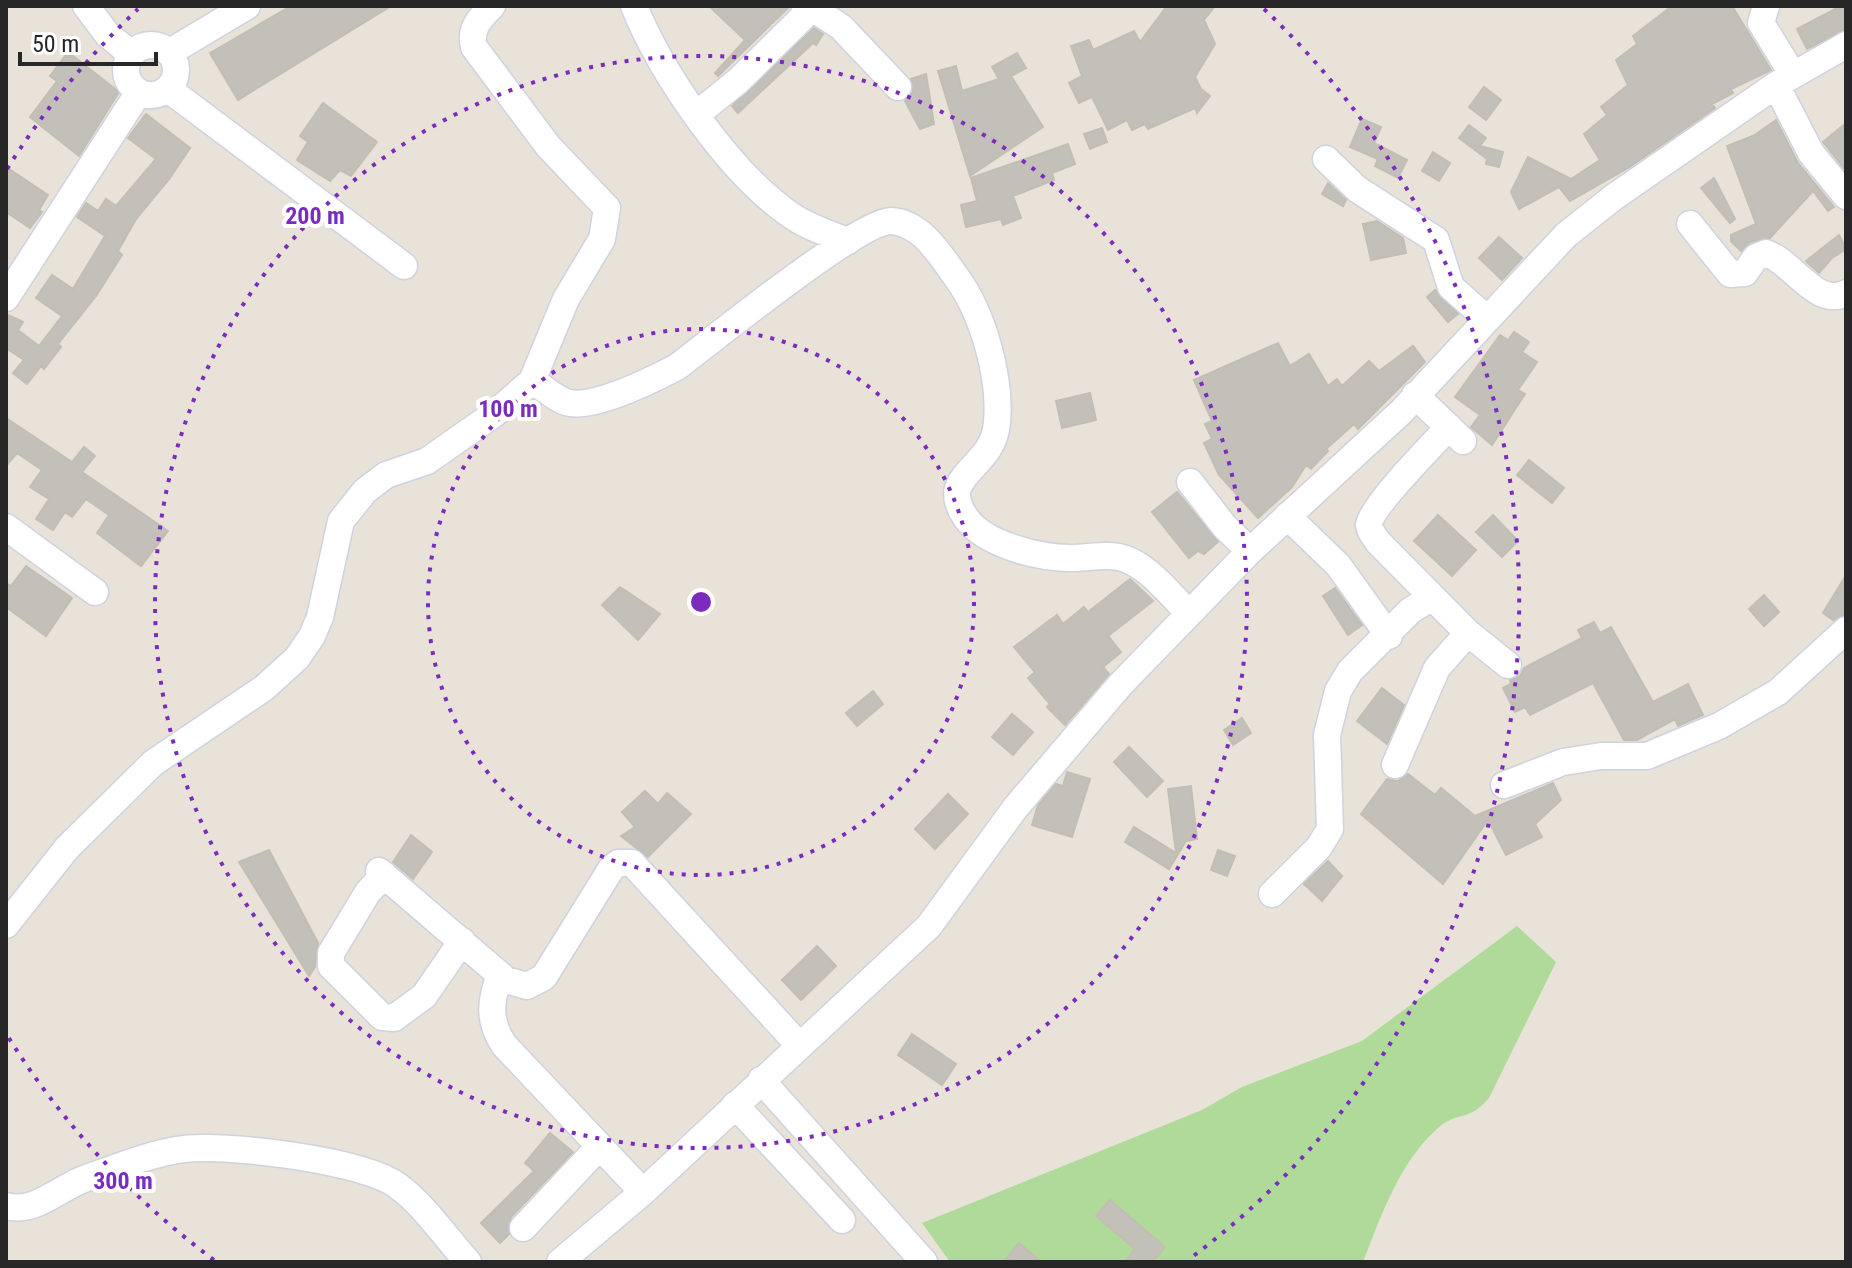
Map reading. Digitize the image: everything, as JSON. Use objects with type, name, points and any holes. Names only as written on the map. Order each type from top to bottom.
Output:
[{"type":"street","points":[[86,6],[101,28],[131,54]]},
{"type":"street","points":[[170,52],[247,6]]},
{"type":"street","points":[[6,925],[67,848],[153,763],[264,688],[297,658],[320,617],[341,521],[365,491],[386,475],[427,461],[494,414],[532,381],[566,299],[602,239],[608,216],[602,201],[548,146],[474,47],[471,37],[476,24],[492,6]]},
{"type":"street","points":[[634,6],[651,42],[697,114],[740,169],[794,218],[848,241]]},
{"type":"street","points":[[697,114],[738,81],[802,18],[808,6],[841,27],[898,87]]},
{"type":"street","points":[[1766,6],[1761,23],[1811,153],[1846,196]]},
{"type":"street","points":[[155,44],[170,52],[177,67],[168,89],[154,95],[139,92],[127,79],[127,62],[131,54],[146,45],[155,44]]},
{"type":"street","points":[[560,1262],[643,1192],[929,926],[1016,807],[1120,685],[1250,551],[1415,395],[1582,220],[1785,80],[1846,45]]},
{"type":"street","points":[[168,89],[404,266]]},
{"type":"street","points":[[6,298],[139,92]]},
{"type":"street","points":[[1326,159],[1357,189],[1436,240],[1451,287],[1486,318]]},
{"type":"street","points":[[532,381],[565,402],[580,404],[656,377],[677,367],[848,241],[881,222],[893,221],[916,229],[949,267],[969,297],[986,346],[998,420],[995,438],[983,459],[956,486],[954,495],[966,518],[987,536],[1036,553],[1070,558],[1118,557],[1129,561],[1148,573],[1189,613]]},
{"type":"street","points":[[1690,224],[1730,274],[1745,273],[1756,257],[1766,253],[1824,296],[1831,298],[1846,293]]},
{"type":"street","points":[[1415,395],[1456,434],[1382,503],[1369,525],[1378,542],[1432,597],[1468,633],[1508,665]]},
{"type":"street","points":[[1190,482],[1225,527],[1250,551]]},
{"type":"street","points":[[1287,516],[1338,565],[1389,636]]},
{"type":"street","points":[[6,527],[95,592]]},
{"type":"street","points":[[1272,894],[1327,837],[1330,829],[1327,735],[1333,702],[1350,671],[1389,636],[1410,611],[1432,597]]},
{"type":"street","points":[[1504,785],[1563,762],[1601,756],[1647,756],[1719,726],[1778,692],[1846,630]]},
{"type":"street","points":[[1395,765],[1437,668],[1468,633]]},
{"type":"street","points":[[462,941],[424,996],[394,1018],[382,1017],[331,966],[331,953],[382,873],[462,941],[500,975],[522,986],[539,982],[604,880],[618,863],[625,861],[637,867],[799,1045]]},
{"type":"street","points":[[500,975],[491,998],[491,1016],[498,1037],[643,1192]]},
{"type":"street","points":[[761,1080],[919,1261]]},
{"type":"street","points":[[735,1105],[842,1220]]},
{"type":"street","points":[[523,1228],[599,1147]]},
{"type":"street","points":[[6,1206],[31,1206],[82,1180],[180,1149],[239,1150],[352,1167],[384,1177],[419,1205],[468,1262]]},
{"type":"green space","points":[[1517,926],[1556,962],[1489,1098],[1469,1114],[1438,1128],[1413,1156],[1393,1190],[1363,1262],[950,1262],[922,1223],[1202,1110],[1242,1087],[1362,1041]]},
{"type":"building","points":[[291,6],[391,6],[238,100],[210,53]]},
{"type":"building","points":[[709,6],[790,6],[718,76],[715,73],[745,40]]},
{"type":"building","points":[[1167,6],[1215,6],[1204,20],[1215,44],[1195,77],[1201,89],[1210,96],[1197,113],[1195,108],[1148,129],[1145,124],[1132,130],[1127,120],[1108,130],[1092,97],[1079,103],[1069,83],[1082,76],[1071,46],[1089,40],[1093,50],[1134,31],[1140,42]]},
{"type":"building","points":[[1672,6],[1732,6],[1771,70],[1731,89],[1733,93],[1712,104],[1715,108],[1628,168],[1570,201],[1559,187],[1519,209],[1511,192],[1528,157],[1571,179],[1600,160],[1584,134],[1607,115],[1601,107],[1628,85],[1616,60],[1637,44],[1633,36]]},
{"type":"building","points":[[1846,6],[1846,29],[1807,49],[1797,29]]},
{"type":"building","points":[[814,28],[823,34],[816,45],[813,43],[738,113],[732,106]]},
{"type":"building","points":[[68,52],[119,92],[79,156],[30,117],[57,81],[50,76]]},
{"type":"building","points":[[1017,53],[1026,68],[1011,76],[1043,127],[970,176],[938,71],[956,66],[962,91],[999,79],[992,67]]},
{"type":"building","points":[[926,74],[934,124],[920,129],[905,101],[913,91],[911,79]]},
{"type":"building","points":[[1484,87],[1501,100],[1486,120],[1469,107]]},
{"type":"building","points":[[323,103],[377,142],[351,176],[340,170],[330,181],[297,160],[308,142],[300,136]]},
{"type":"building","points":[[146,114],[190,148],[136,219],[118,251],[122,255],[96,296],[58,344],[61,347],[27,384],[13,373],[24,360],[6,348],[6,314],[23,322],[18,330],[39,346],[62,316],[36,298],[52,275],[73,289],[105,236],[77,217],[86,203],[98,211],[106,199],[116,206],[156,159],[128,138]]},
{"type":"building","points":[[1362,119],[1381,127],[1374,143],[1407,160],[1398,178],[1375,166],[1378,159],[1350,147]]},
{"type":"building","points":[[1776,120],[1798,163],[1834,207],[1828,211],[1813,191],[1770,238],[1750,242],[1741,251],[1731,241],[1731,235],[1756,224],[1727,146],[1755,135]]},
{"type":"building","points":[[1846,123],[1846,171],[1823,142]]},
{"type":"building","points":[[1469,125],[1486,138],[1480,146],[1503,152],[1499,167],[1486,164],[1487,159],[1459,138]]},
{"type":"building","points":[[1102,128],[1107,142],[1090,149],[1084,134]]},
{"type":"building","points":[[1068,144],[1075,164],[1052,173],[1054,180],[1013,196],[1021,218],[1003,225],[1001,219],[966,227],[961,205],[977,201],[971,178]]},
{"type":"building","points":[[1433,152],[1450,163],[1439,181],[1422,171]]},
{"type":"building","points":[[6,167],[48,195],[39,210],[42,212],[30,228],[6,212]]},
{"type":"building","points":[[1714,178],[1735,219],[1730,223],[1701,188]]},
{"type":"building","points":[[1328,183],[1346,200],[1343,206],[1322,194]]},
{"type":"building","points":[[1377,221],[1403,238],[1406,253],[1371,260],[1363,224]]},
{"type":"building","points":[[1839,235],[1846,249],[1832,258],[1819,273],[1806,261]]},
{"type":"building","points":[[1499,237],[1522,258],[1502,280],[1479,258]]},
{"type":"building","points":[[1435,290],[1458,314],[1448,322],[1427,297]]},
{"type":"building","points":[[1514,332],[1529,342],[1522,352],[1537,362],[1518,390],[1525,394],[1492,445],[1471,427],[1480,415],[1455,397],[1500,335],[1508,340]]},
{"type":"building","points":[[1278,343],[1290,366],[1309,354],[1328,386],[1337,379],[1342,386],[1369,361],[1379,371],[1413,346],[1425,362],[1358,429],[1354,424],[1326,449],[1328,451],[1311,469],[1306,465],[1292,487],[1258,518],[1219,475],[1204,443],[1212,439],[1205,424],[1212,421],[1194,380]]},
{"type":"building","points":[[1090,393],[1096,420],[1062,428],[1056,401]]},
{"type":"building","points":[[6,418],[72,462],[84,447],[95,456],[82,472],[168,531],[141,566],[97,533],[109,515],[86,499],[72,517],[65,512],[53,530],[36,519],[49,499],[30,487],[42,470],[17,453],[6,466]]},
{"type":"building","points":[[1529,460],[1564,488],[1552,503],[1517,475]]},
{"type":"building","points":[[1177,492],[1218,542],[1204,554],[1198,551],[1189,558],[1152,512]]},
{"type":"building","points":[[1438,515],[1476,550],[1452,576],[1414,541]]},
{"type":"building","points":[[1493,515],[1518,541],[1502,557],[1476,532]]},
{"type":"building","points":[[26,566],[72,598],[46,636],[6,607],[6,583],[11,586]]},
{"type":"building","points":[[1846,575],[1846,614],[1833,620],[1823,613]]},
{"type":"building","points":[[1130,579],[1153,601],[1108,636],[1121,652],[1103,667],[1109,674],[1065,725],[1047,707],[1050,704],[1028,678],[1035,672],[1014,647],[1057,615],[1063,624],[1084,607],[1088,612]]},
{"type":"building","points":[[620,587],[660,614],[638,640],[602,605]]},
{"type":"building","points":[[1335,588],[1362,625],[1348,635],[1323,596]]},
{"type":"building","points":[[1764,595],[1779,612],[1764,626],[1749,609]]},
{"type":"building","points":[[1594,622],[1600,633],[1611,627],[1653,702],[1688,684],[1703,715],[1678,726],[1675,719],[1637,740],[1624,740],[1593,683],[1530,715],[1525,707],[1515,712],[1503,688],[1511,684],[1510,680],[1520,676],[1524,668],[1582,638],[1578,630]]},
{"type":"building","points":[[1382,688],[1404,705],[1387,744],[1357,721]]},
{"type":"building","points":[[873,691],[883,704],[857,726],[846,713]]},
{"type":"building","points":[[1012,714],[1033,732],[1013,755],[992,737]]},
{"type":"building","points":[[1242,718],[1251,733],[1233,745],[1224,730]]},
{"type":"building","points":[[1129,747],[1163,781],[1147,797],[1114,762]]},
{"type":"building","points":[[1067,772],[1090,779],[1072,837],[1032,825],[1038,805],[1056,784],[1063,786]]},
{"type":"building","points":[[1408,774],[1435,795],[1441,788],[1475,816],[1553,783],[1561,800],[1535,824],[1542,837],[1506,855],[1488,820],[1443,884],[1361,814],[1387,779],[1398,781]]},
{"type":"building","points":[[1191,786],[1197,839],[1186,841],[1169,869],[1125,842],[1134,827],[1176,853],[1168,789]]},
{"type":"building","points":[[645,791],[658,804],[667,793],[691,814],[648,857],[621,836],[635,827],[622,812]]},
{"type":"building","points":[[948,794],[968,814],[935,849],[915,829]]},
{"type":"building","points":[[411,835],[432,852],[413,879],[393,862]]},
{"type":"building","points":[[269,850],[318,943],[315,967],[309,976],[239,862]]},
{"type":"building","points":[[1218,850],[1235,856],[1227,876],[1211,870]]},
{"type":"building","points":[[1328,861],[1342,876],[1322,901],[1304,884]]},
{"type":"building","points":[[817,946],[836,966],[801,1000],[782,980]]},
{"type":"building","points":[[912,1034],[956,1064],[942,1085],[898,1055]]},
{"type":"building","points":[[550,1133],[573,1152],[511,1217],[509,1234],[500,1243],[481,1223],[534,1171],[525,1163]]},
{"type":"building","points":[[1110,1200],[1165,1247],[1152,1262],[1125,1262],[1135,1249],[1096,1216]]},
{"type":"building","points":[[1019,1243],[1041,1262],[1003,1262]]}]
